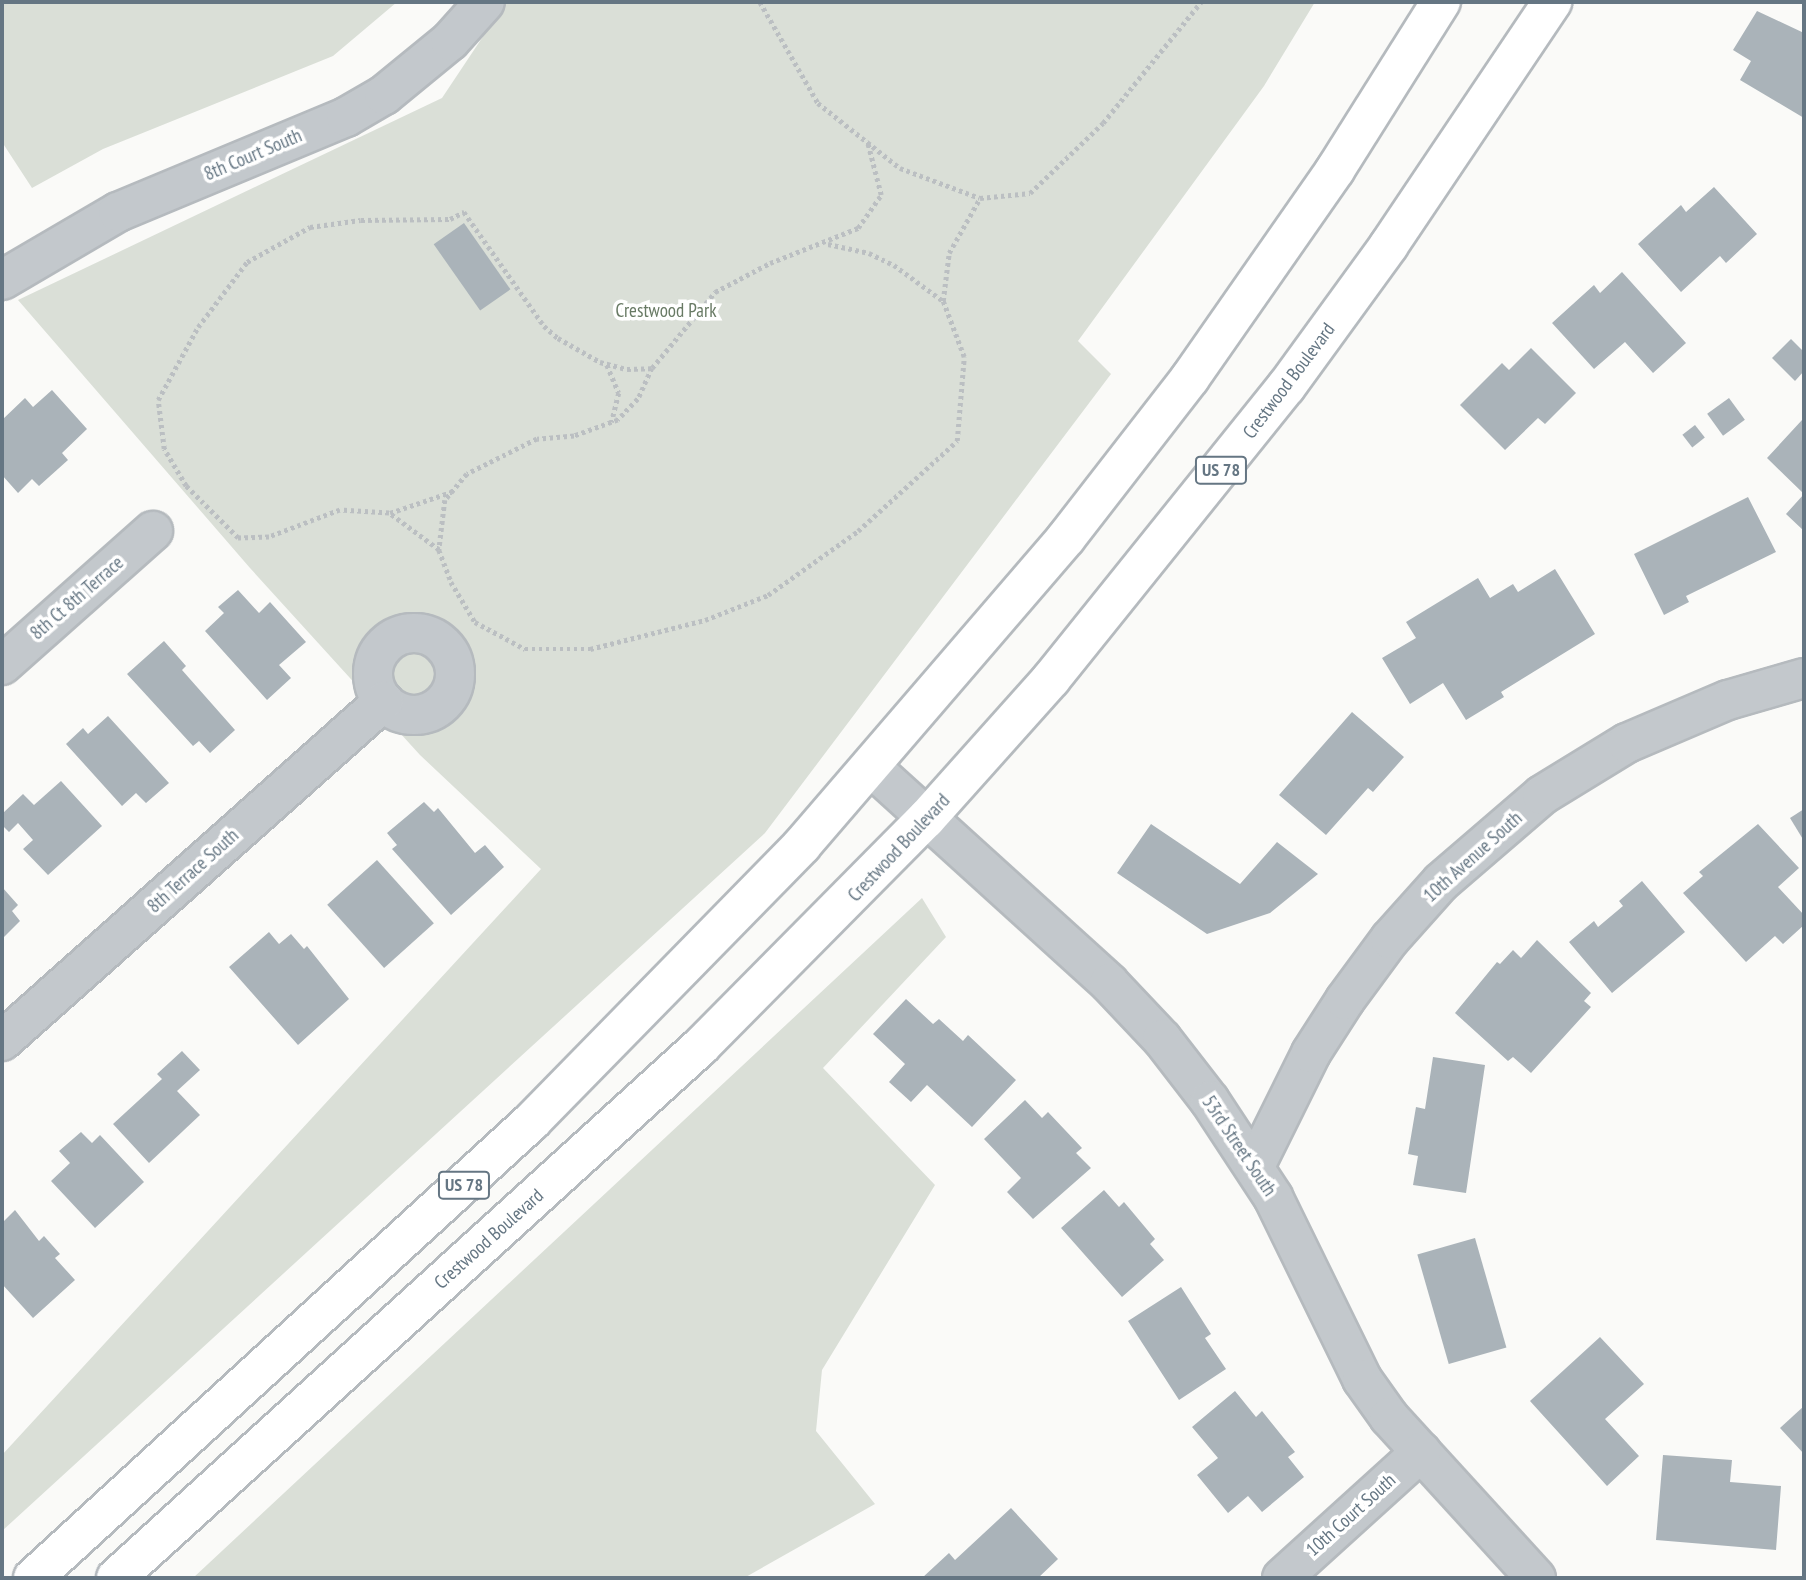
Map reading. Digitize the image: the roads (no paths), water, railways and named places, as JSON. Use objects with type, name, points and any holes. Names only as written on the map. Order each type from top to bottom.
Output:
[{"type":"main road","name":"US 78","points":[[33,1578],[532,1121],[669,986],[871,767],[1066,538],[1190,379],[1335,170],[1441,2]]},
{"type":"main road","name":"Crestwood Boulevard","points":[[116,1578],[701,1046],[926,819],[1051,679],[1286,387],[1397,234],[1552,2]]},
{"type":"street","name":"8th Court South","points":[[2,280],[118,212],[345,117],[384,95],[450,41],[485,2]]},
{"type":"street","name":"8th Ct 8th Terrace","points":[[2,665],[153,531]]},
{"type":"street","name":"10th Avenue South","points":[[1255,1166],[1305,1065],[1345,1000],[1390,939],[1441,881],[1542,796],[1627,743],[1728,700],[1804,678]]},
{"type":"street","name":"8th Terrace South","points":[[2,1041],[384,701]]},
{"type":"street","name":"53rd Street South","points":[[871,767],[1109,983],[1162,1039],[1255,1166],[1291,1227],[1338,1337],[1362,1379],[1421,1452],[1536,1578]]},
{"type":"street","name":"10th Court South","points":[[1282,1578],[1421,1452]]},
{"type":"park label","name":"Crestwood Park","points":[[666,311]]}]
